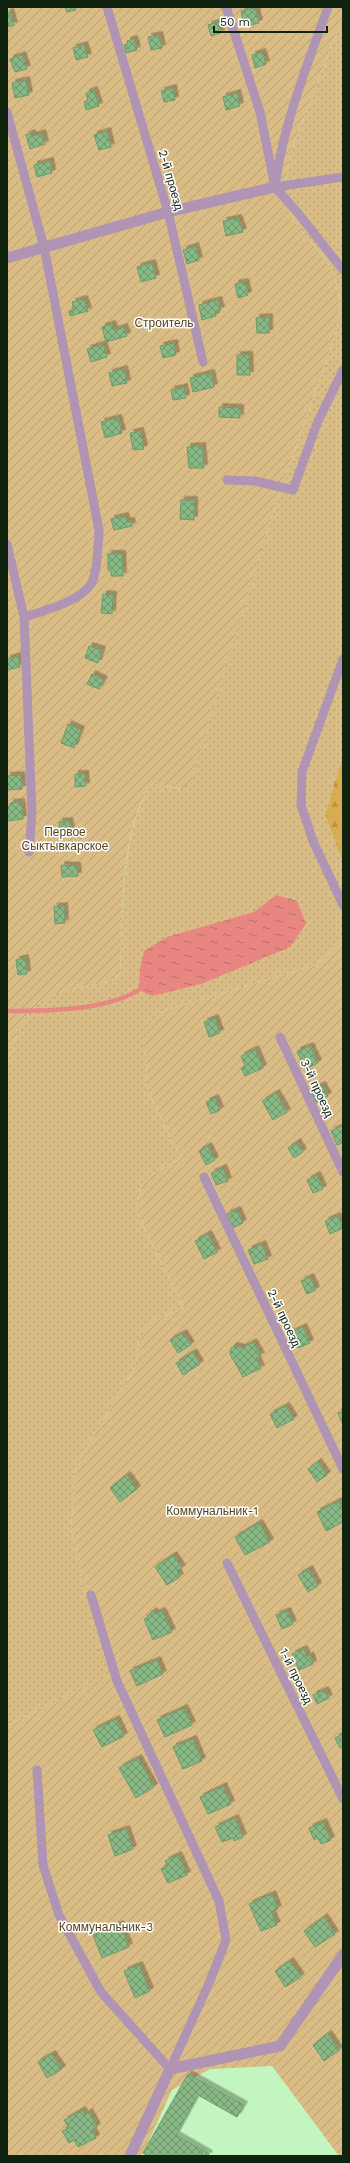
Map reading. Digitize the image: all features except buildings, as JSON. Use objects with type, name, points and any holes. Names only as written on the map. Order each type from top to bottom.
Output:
[{"type":"street","points":[[7,258],[168,212],[274,186]]},
{"type":"street","points":[[130,2156],[170,2069],[280,2046],[343,1955]]},
{"type":"lane","name":"2-й проезд","points":[[108,7],[168,212],[203,362]]},
{"type":"lane","points":[[226,7],[260,112],[274,186],[343,270]]},
{"type":"lane","points":[[274,186],[278,163],[299,89],[328,7]]},
{"type":"lane","points":[[7,112],[44,248],[99,530],[94,578],[86,589],[59,607],[24,617]]},
{"type":"lane","points":[[274,186],[343,177]]},
{"type":"lane","points":[[227,480],[255,481],[293,490],[318,421],[343,370]]},
{"type":"lane","points":[[7,544],[24,617],[32,813],[29,852]]},
{"type":"lane","points":[[343,659],[302,772],[301,806],[313,841],[343,905]]},
{"type":"lane","name":"3-й проезд","points":[[280,1037],[343,1172]]},
{"type":"lane","name":"2-й проезд","points":[[204,1177],[343,1469]]},
{"type":"lane","name":"1-й проезд","points":[[227,1563],[343,1799]]},
{"type":"lane","points":[[37,1770],[43,1865],[59,1915],[101,1992],[170,2069],[210,1981],[226,1940],[219,1901],[117,1680],[91,1595]]},
{"type":"green space","name":"Строитель","points":[[7,7],[343,7],[343,16],[290,154],[285,190],[291,217],[331,268],[340,296],[337,330],[270,521],[192,779],[182,789],[151,784],[141,804],[133,826],[125,876],[120,974],[100,984],[86,986],[53,995],[41,1001],[26,1017],[7,1060]]},
{"type":"green space","points":[[343,16],[343,755],[325,815],[343,862],[343,939],[340,944],[315,965],[161,1012],[141,1037],[146,1056],[147,1089],[181,1158],[150,1176],[141,1187],[136,1211],[184,1308],[154,1320],[139,1340],[135,1368],[76,1465],[71,1530],[106,1676],[7,1726],[7,1060],[26,1017],[41,1001],[53,995],[86,986],[100,984],[120,974],[123,901],[128,850],[141,804],[151,784],[182,789],[270,521],[337,330],[340,296],[331,268],[291,217],[285,190],[290,154]]},
{"type":"green space","points":[[343,755],[343,862],[325,815]]},
{"type":"green space","name":"Коммунальник-1","points":[[343,939],[343,2156],[339,2156],[272,2066],[210,2069],[172,2090],[142,2156],[7,2156],[7,1726],[105,1676],[71,1530],[76,1465],[135,1368],[139,1340],[154,1320],[184,1308],[136,1211],[141,1187],[150,1176],[181,1158],[147,1089],[146,1056],[140,1037],[161,1012],[315,965],[340,944]]},
{"type":"water","points":[[276,895],[297,901],[306,924],[290,947],[201,984],[152,996],[139,990],[140,968],[144,951],[167,937],[254,912]]},
{"type":"waterway","points":[[7,1011],[59,1010],[96,1005],[114,1001],[130,995],[143,987]]},
{"type":"park label","name":"Первое Сыктывкарское","points":[[65,839]]},
{"type":"park label","name":"Коммунальник-3","points":[[106,1927]]}]
